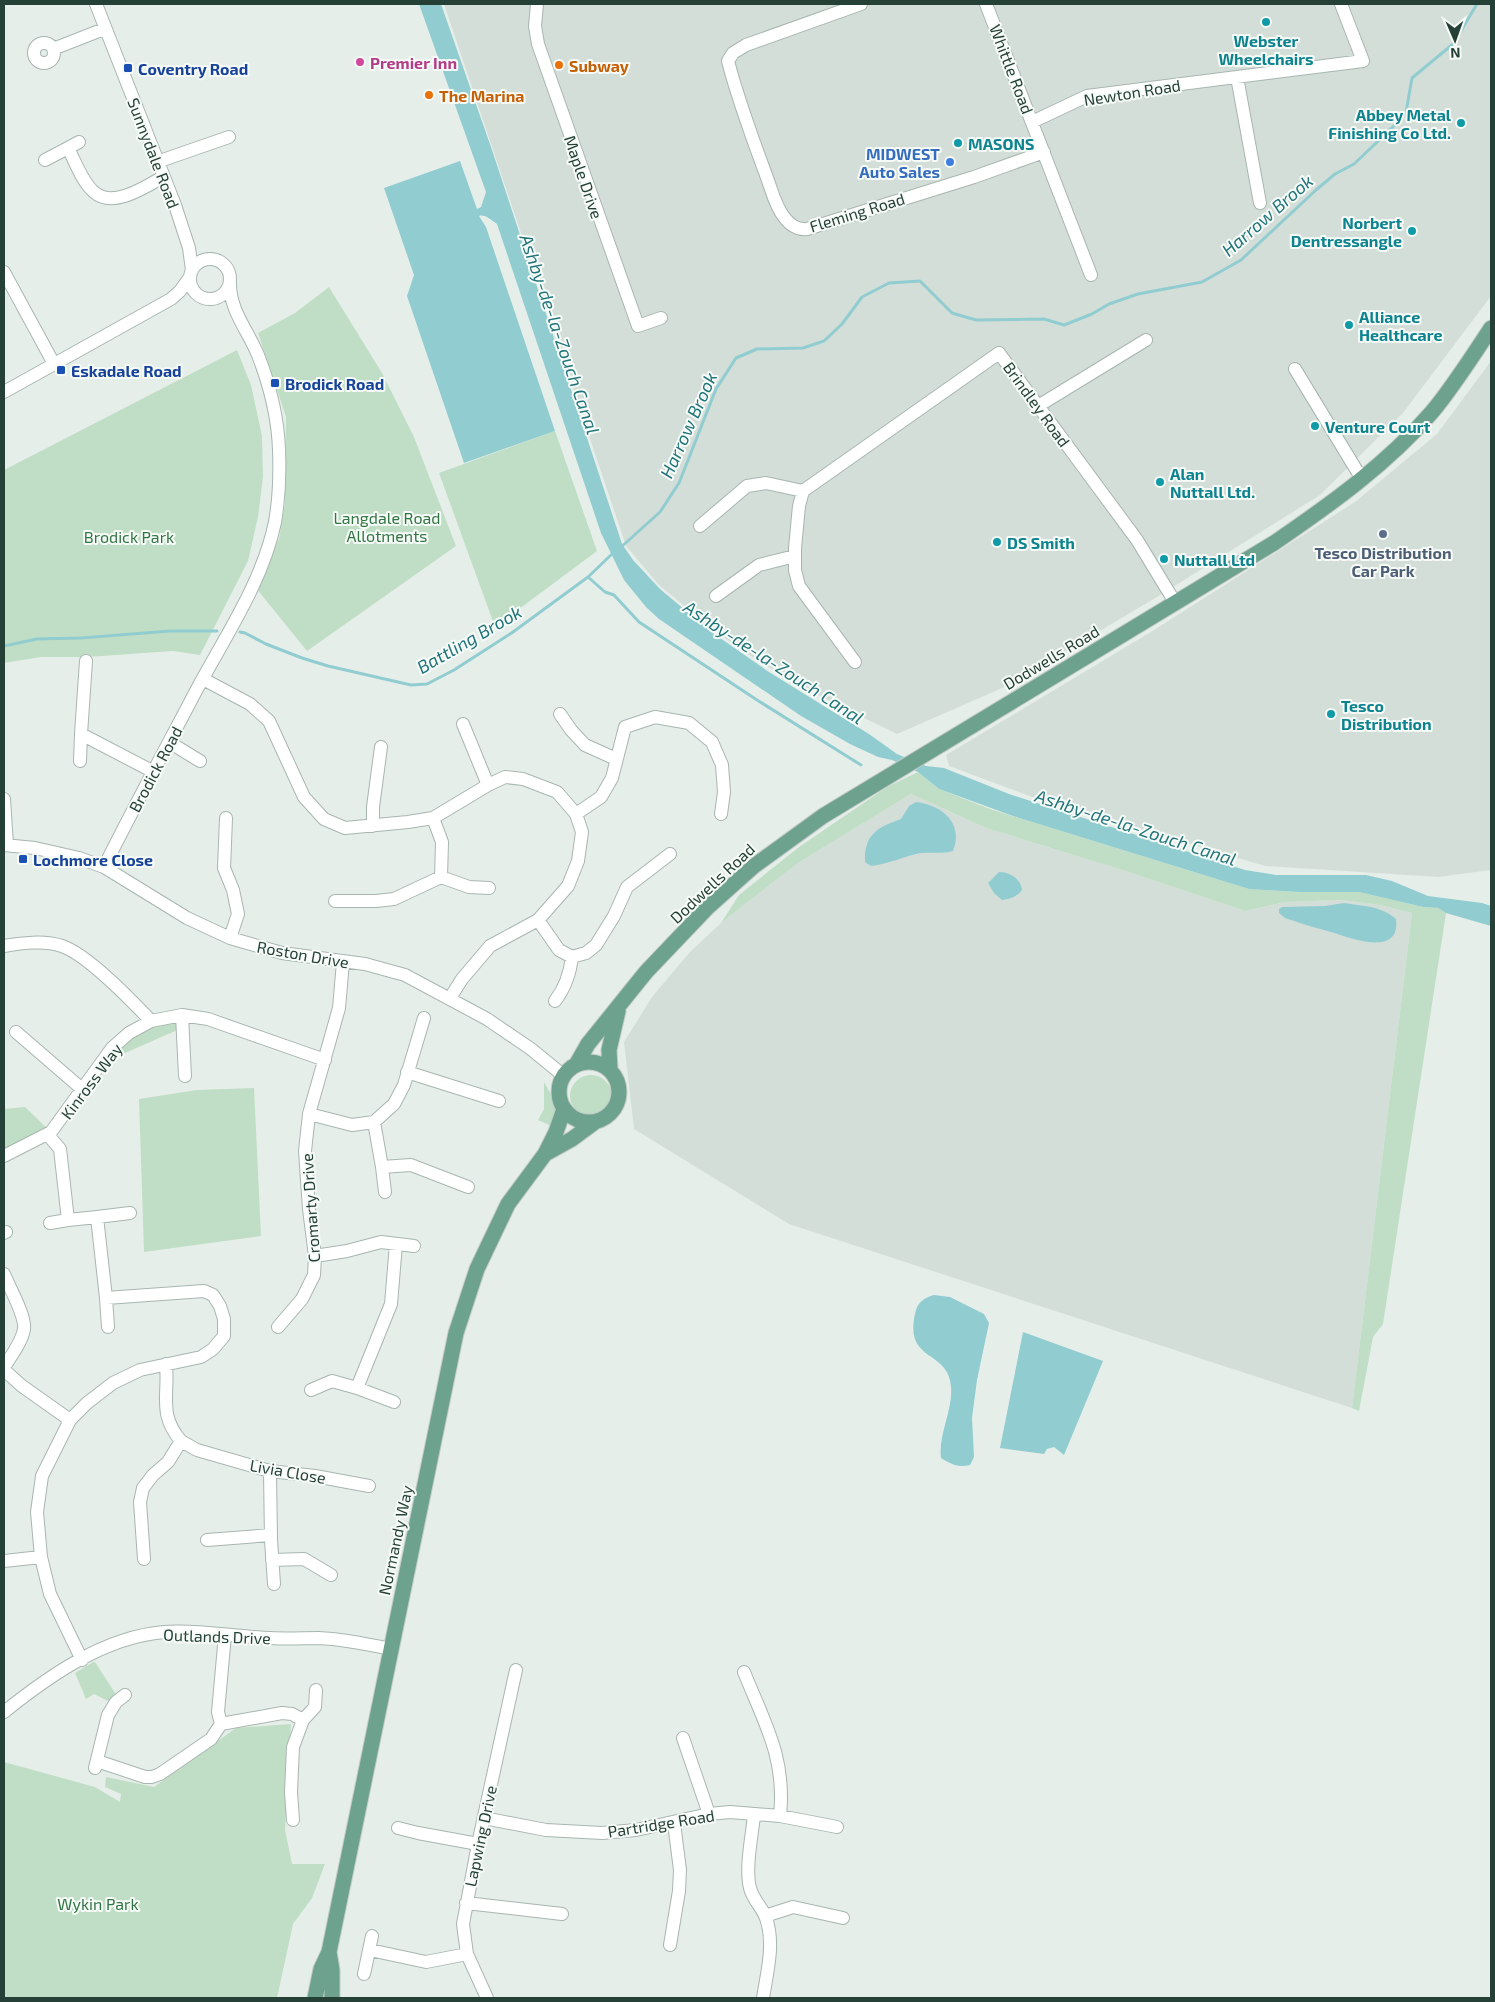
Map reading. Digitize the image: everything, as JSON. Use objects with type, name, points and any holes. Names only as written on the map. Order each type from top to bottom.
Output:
[{"type":"main road","name":"Dodwells Road","points":[[576,1065],[588,1044],[646,972],[707,908],[754,866],[822,816],[1176,604],[1274,543],[1365,477],[1432,412],[1491,328]]},
{"type":"main road","name":"Dodwells Road","points":[[610,1069],[609,1050],[619,1007]]},
{"type":"main road","points":[[594,1062],[610,1069],[620,1086],[620,1096],[611,1113],[604,1119],[595,1122],[577,1120],[564,1108],[559,1092],[564,1076],[576,1065],[594,1062]]},
{"type":"main road","name":"Normandy Way","points":[[315,1998],[321,1968],[329,1952],[456,1333],[477,1269],[508,1204],[545,1154],[556,1132],[564,1108]]},
{"type":"main road","name":"Normandy Way","points":[[545,1154],[572,1139],[595,1122]]},
{"type":"main road","name":"Normandy Way","points":[[329,1952],[332,1970],[332,1998]]},
{"type":"street","name":"Sunnydale Road","points":[[96,4],[104,29],[119,61],[175,205],[194,270]]},
{"type":"street","name":"Maple Drive","points":[[537,4],[535,26],[538,44],[638,326],[661,318]]},
{"type":"street","name":"Fleming Road","points":[[861,4],[773,35],[733,52],[728,61],[736,94],[782,215],[789,223],[798,228],[807,229],[974,177],[1044,152]]},
{"type":"street","name":"Whittle Road","points":[[986,4],[1092,275]]},
{"type":"street","name":"Newton Road","points":[[1032,122],[1087,96],[1363,61],[1341,4]]},
{"type":"street","points":[[53,48],[104,29]]},
{"type":"street","points":[[1237,77],[1260,203]]},
{"type":"street","points":[[157,162],[229,137]]},
{"type":"street","points":[[45,160],[79,142]]},
{"type":"street","points":[[68,148],[93,191],[100,196],[126,196],[163,177]]},
{"type":"street","points":[[4,392],[171,299],[180,291],[194,270],[212,259],[219,261],[228,269],[230,282],[228,288],[221,296],[212,299],[171,299]]},
{"type":"street","points":[[194,270],[193,289],[204,298]]},
{"type":"street","points":[[4,272],[54,364]]},
{"type":"street","name":"Brodick Road","points":[[104,867],[152,770],[239,613],[262,565],[275,522],[279,451],[276,416],[269,384],[258,354],[234,306],[230,292],[230,282]]},
{"type":"street","name":"Brodick Road","points":[[221,296],[234,306]]},
{"type":"street","points":[[1038,406],[1146,340]]},
{"type":"street","name":"Brindley Road","points":[[803,491],[999,353],[1137,540],[1176,604]]},
{"type":"street","points":[[1295,369],[1357,470],[1365,477]]},
{"type":"street","points":[[700,526],[747,486],[766,483],[803,491],[799,506],[795,556],[795,570],[799,586],[855,662]]},
{"type":"street","points":[[716,596],[759,565],[795,556]]},
{"type":"street","points":[[80,761],[86,661]]},
{"type":"street","points":[[203,679],[250,704],[268,721],[304,797],[324,819],[345,828],[433,818],[488,784],[505,777],[523,779],[557,792],[576,814],[582,832],[578,861],[568,886],[550,909],[538,920],[490,946],[450,998]]},
{"type":"street","points":[[560,714],[585,745],[616,759]]},
{"type":"street","points":[[576,814],[602,797],[612,778],[625,727],[655,717],[689,723],[712,742],[722,766],[724,792],[721,814]]},
{"type":"street","points":[[462,724],[488,784]]},
{"type":"street","points":[[81,734],[152,770]]},
{"type":"street","points":[[169,742],[200,761]]},
{"type":"street","points":[[373,826],[373,807],[381,747]]},
{"type":"street","points":[[4,799],[5,845]]},
{"type":"street","points":[[226,818],[224,868],[233,890],[238,914],[230,938]]},
{"type":"street","points":[[433,818],[442,842],[441,877]]},
{"type":"street","name":"Roston Drive","points":[[5,845],[34,848],[79,858],[104,867],[188,918],[230,938],[282,953],[365,964],[405,975],[487,1019],[531,1049],[564,1076]]},
{"type":"street","points":[[538,920],[559,950],[572,957],[586,953],[596,945],[614,916],[627,887],[670,854]]},
{"type":"street","points":[[335,901],[394,899],[441,877],[469,887],[490,888]]},
{"type":"street","points":[[4,946],[30,942],[62,946],[84,958],[151,1021]]},
{"type":"street","points":[[554,1001],[562,991],[571,969],[572,957]]},
{"type":"street","name":"Cromarty Drive","points":[[278,1327],[302,1299],[314,1275],[315,1256],[309,1209],[305,1151],[309,1114],[339,1008],[343,962]]},
{"type":"street","points":[[182,1015],[185,1076]]},
{"type":"street","name":"Kinross Way","points":[[4,1156],[48,1135],[72,1105],[112,1048],[129,1033],[151,1021],[182,1015],[208,1019],[325,1060]]},
{"type":"street","points":[[309,1114],[352,1125],[374,1122],[394,1104],[404,1085],[424,1018]]},
{"type":"street","points":[[16,1032],[82,1089]]},
{"type":"street","points":[[407,1072],[499,1101]]},
{"type":"street","points":[[374,1122],[385,1192]]},
{"type":"street","points":[[48,1135],[60,1149],[68,1220]]},
{"type":"street","points":[[382,1167],[411,1166],[468,1186]]},
{"type":"street","points":[[50,1223],[130,1213]]},
{"type":"street","points":[[97,1218],[108,1327]]},
{"type":"street","points":[[315,1256],[347,1252],[381,1242],[414,1246]]},
{"type":"street","points":[[357,1388],[391,1304],[396,1244]]},
{"type":"street","points":[[4,1274],[21,1313],[24,1329],[4,1369],[22,1386],[70,1420]]},
{"type":"street","points":[[82,1660],[50,1594],[41,1558],[37,1512],[42,1476],[70,1420],[113,1383],[140,1370],[201,1357],[213,1349],[224,1336],[224,1319],[220,1306],[213,1295],[204,1292],[106,1298]]},
{"type":"street","points":[[144,1559],[140,1502],[143,1488],[153,1475],[168,1462],[181,1441],[171,1430],[166,1414],[166,1364]]},
{"type":"street","points":[[311,1390],[332,1380],[394,1402]]},
{"type":"street","name":"Livia Close","points":[[181,1441],[197,1450],[270,1471],[315,1476],[369,1486]]},
{"type":"street","points":[[270,1471],[274,1584]]},
{"type":"street","points":[[207,1540],[271,1535]]},
{"type":"street","points":[[4,1561],[41,1558]]},
{"type":"street","points":[[272,1560],[304,1558],[331,1575]]},
{"type":"street","name":"Outlands Drive","points":[[4,1712],[29,1692],[82,1660],[127,1638],[147,1634],[166,1632],[270,1638],[321,1638],[390,1649]]},
{"type":"street","points":[[221,1724],[218,1712],[225,1635]]},
{"type":"street","name":"Lapwing Drive","points":[[487,1998],[467,1954],[463,1924],[478,1844],[516,1670]]},
{"type":"street","points":[[744,1672],[772,1738],[780,1766],[782,1794],[780,1816]]},
{"type":"street","points":[[293,1820],[291,1792],[293,1747],[303,1720],[315,1707],[316,1690]]},
{"type":"street","points":[[125,1695],[116,1702],[108,1715],[96,1765],[144,1777],[160,1774],[211,1739],[221,1724],[282,1713],[292,1714],[303,1720]]},
{"type":"street","points":[[683,1738],[709,1814]]},
{"type":"street","name":"Partridge Road","points":[[484,1818],[546,1830],[602,1833],[636,1830],[709,1814],[730,1812],[780,1816],[837,1828]]},
{"type":"street","points":[[754,1815],[749,1869],[750,1886],[756,1903],[766,1916],[771,1936],[763,1998]]},
{"type":"street","points":[[670,1945],[680,1891],[680,1870],[674,1823]]},
{"type":"street","points":[[398,1828],[478,1844]]},
{"type":"street","points":[[466,1903],[562,1914]]},
{"type":"street","points":[[766,1916],[792,1907],[843,1918]]},
{"type":"street","points":[[364,1974],[372,1936]]},
{"type":"street","points":[[370,1950],[426,1962],[467,1954]]},
{"type":"shaded area","points":[[444,4],[1491,4],[1491,296],[1403,413],[1320,495],[1157,597],[1009,685],[897,734],[803,688],[746,653],[710,627],[659,585],[626,546]]},
{"type":"shaded area","points":[[1491,361],[1491,870],[1438,877],[1265,866],[1032,797],[949,766],[946,755],[1154,630],[1355,502],[1437,434]]},
{"type":"shaded area","points":[[911,794],[986,828],[1119,869],[1245,911],[1285,902],[1341,900],[1380,905],[1412,913],[1352,1408],[789,1224],[634,1129],[624,1042],[652,997],[690,952],[721,923],[798,863]]},
{"type":"green space","name":"Langdale Road Allotments","points":[[329,287],[382,373],[414,437],[456,546],[307,651],[256,588],[279,539],[285,504],[286,417],[258,333],[295,313]]},
{"type":"green space","name":"Brodick Park","points":[[237,350],[251,385],[262,436],[263,477],[258,517],[248,561],[200,655],[173,651],[87,657],[41,657],[4,663],[4,470]]},
{"type":"green space","points":[[555,431],[597,551],[495,627],[439,473]]},
{"type":"green space","points":[[918,772],[939,789],[990,809],[1249,889],[1299,892],[1359,892],[1423,907],[1438,908],[1446,913],[1383,1324],[1373,1337],[1359,1411],[1352,1408],[1412,913],[1380,905],[1341,900],[1285,902],[1245,911],[1119,869],[986,828],[911,794],[798,863],[721,923],[739,895],[799,847],[887,787]]},
{"type":"green space","points":[[182,1017],[182,1028],[100,1064],[129,1033]]},
{"type":"green space","points":[[591,1075],[606,1081],[612,1096],[606,1111],[591,1117],[576,1111],[570,1096],[576,1081]]},
{"type":"green space","points":[[544,1082],[555,1103],[556,1120],[554,1127],[538,1120],[544,1109]]},
{"type":"green space","points":[[254,1088],[261,1236],[144,1252],[139,1099],[197,1090]]},
{"type":"green space","points":[[25,1107],[51,1132],[4,1156],[4,1109]]},
{"type":"green space","points":[[95,1662],[117,1696],[112,1703],[94,1694],[86,1699],[75,1673]]},
{"type":"green space","name":"Wykin Park","points":[[291,1724],[285,1830],[292,1864],[325,1864],[312,1898],[293,1924],[277,1998],[4,1998],[4,1762],[95,1787],[120,1802],[121,1794],[105,1787],[106,1777],[154,1787],[236,1728]]},
{"type":"water","points":[[419,4],[441,4],[492,150],[622,544],[633,560],[660,589],[710,631],[769,672],[869,734],[897,754],[926,766],[944,768],[1009,794],[1245,870],[1276,875],[1366,875],[1392,881],[1428,896],[1482,903],[1491,906],[1491,926],[1446,913],[1438,908],[1423,907],[1359,892],[1299,892],[1249,889],[1013,816],[939,789],[918,772],[850,744],[801,716],[659,619],[646,607],[624,580],[601,533],[497,224],[483,216],[479,216],[486,227],[555,431],[464,463],[407,296],[414,275],[384,188],[460,161],[477,209],[481,207],[486,192]]},
{"type":"water","points":[[916,802],[934,807],[948,817],[956,832],[953,851],[921,853],[871,866],[865,862],[867,845],[874,833],[886,825],[901,819],[909,806]]},
{"type":"water","points":[[999,872],[1011,875],[1017,879],[1022,890],[1013,897],[1002,900],[994,893],[988,883]]},
{"type":"water","points":[[1344,903],[1384,911],[1396,919],[1395,931],[1391,938],[1383,942],[1361,941],[1285,918],[1279,913],[1279,909],[1282,907],[1325,906]]},
{"type":"water","points":[[934,1295],[950,1297],[984,1314],[989,1323],[977,1380],[972,1418],[974,1457],[970,1465],[955,1465],[941,1458],[942,1440],[950,1405],[951,1387],[943,1366],[921,1349],[916,1341],[913,1330],[917,1307],[924,1299]]},
{"type":"water","points":[[1023,1332],[1103,1361],[1064,1455],[1054,1447],[1047,1449],[1044,1454],[1000,1448]]},
{"type":"waterway","name":"Harrow Brook","points":[[620,548],[660,512],[679,483],[716,389],[736,358],[757,349],[803,348],[824,341],[842,324],[862,297],[889,283],[920,281],[952,313],[976,320],[1044,319],[1064,325],[1092,314],[1109,304],[1138,294],[1202,282],[1241,260],[1316,190],[1335,174],[1354,164],[1395,125],[1406,112],[1412,78],[1453,44],[1477,4]]},
{"type":"waterway","name":"Battling Brook","points":[[240,632],[302,658],[328,666],[411,685],[427,684],[454,670],[513,632],[588,577],[613,553]]},
{"type":"waterway","points":[[588,577],[605,592],[614,595],[639,622],[757,700],[861,765]]},
{"type":"waterway","name":"Battling Brook","points":[[4,646],[37,639],[81,638],[170,631],[217,631]]},
{"type":"place","name":"Webster Wheelchairs","points":[[1266,22]]},
{"type":"place","name":"Premier Inn","points":[[360,62]]},
{"type":"place","name":"Subway","points":[[559,65]]},
{"type":"place","name":"Coventry Road","points":[[128,68]]},
{"type":"place","name":"The Marina","points":[[429,95]]},
{"type":"place","name":"Abbey Metal Finishing Co Ltd.","points":[[1461,123]]},
{"type":"place","name":"MASONS","points":[[958,143]]},
{"type":"place","name":"MIDWEST Auto Sales","points":[[950,162]]},
{"type":"place","name":"Norbert Dentressangle","points":[[1412,231]]},
{"type":"place","name":"Alliance Healthcare","points":[[1349,325]]},
{"type":"place","name":"Eskadale Road","points":[[61,370]]},
{"type":"place","name":"Brodick Road","points":[[275,383]]},
{"type":"place","name":"Venture Court","points":[[1315,426]]},
{"type":"place","name":"Alan Nuttall Ltd.","points":[[1160,482]]},
{"type":"place","name":"Tesco Distribution Car Park","points":[[1383,534]]},
{"type":"place","name":"DS Smith","points":[[997,542]]},
{"type":"place","name":"Nuttall Ltd","points":[[1164,559]]},
{"type":"place","name":"Tesco Distribution","points":[[1331,714]]},
{"type":"place","name":"Lochmore Close","points":[[23,859]]},
{"type":"water label","name":"Ashby-de-la-Zouch Canal","points":[[560,334]]},
{"type":"water label","name":"Ashby-de-la-Zouch Canal","points":[[774,662]]},
{"type":"water label","name":"Ashby-de-la-Zouch Canal","points":[[1136,827]]}]
